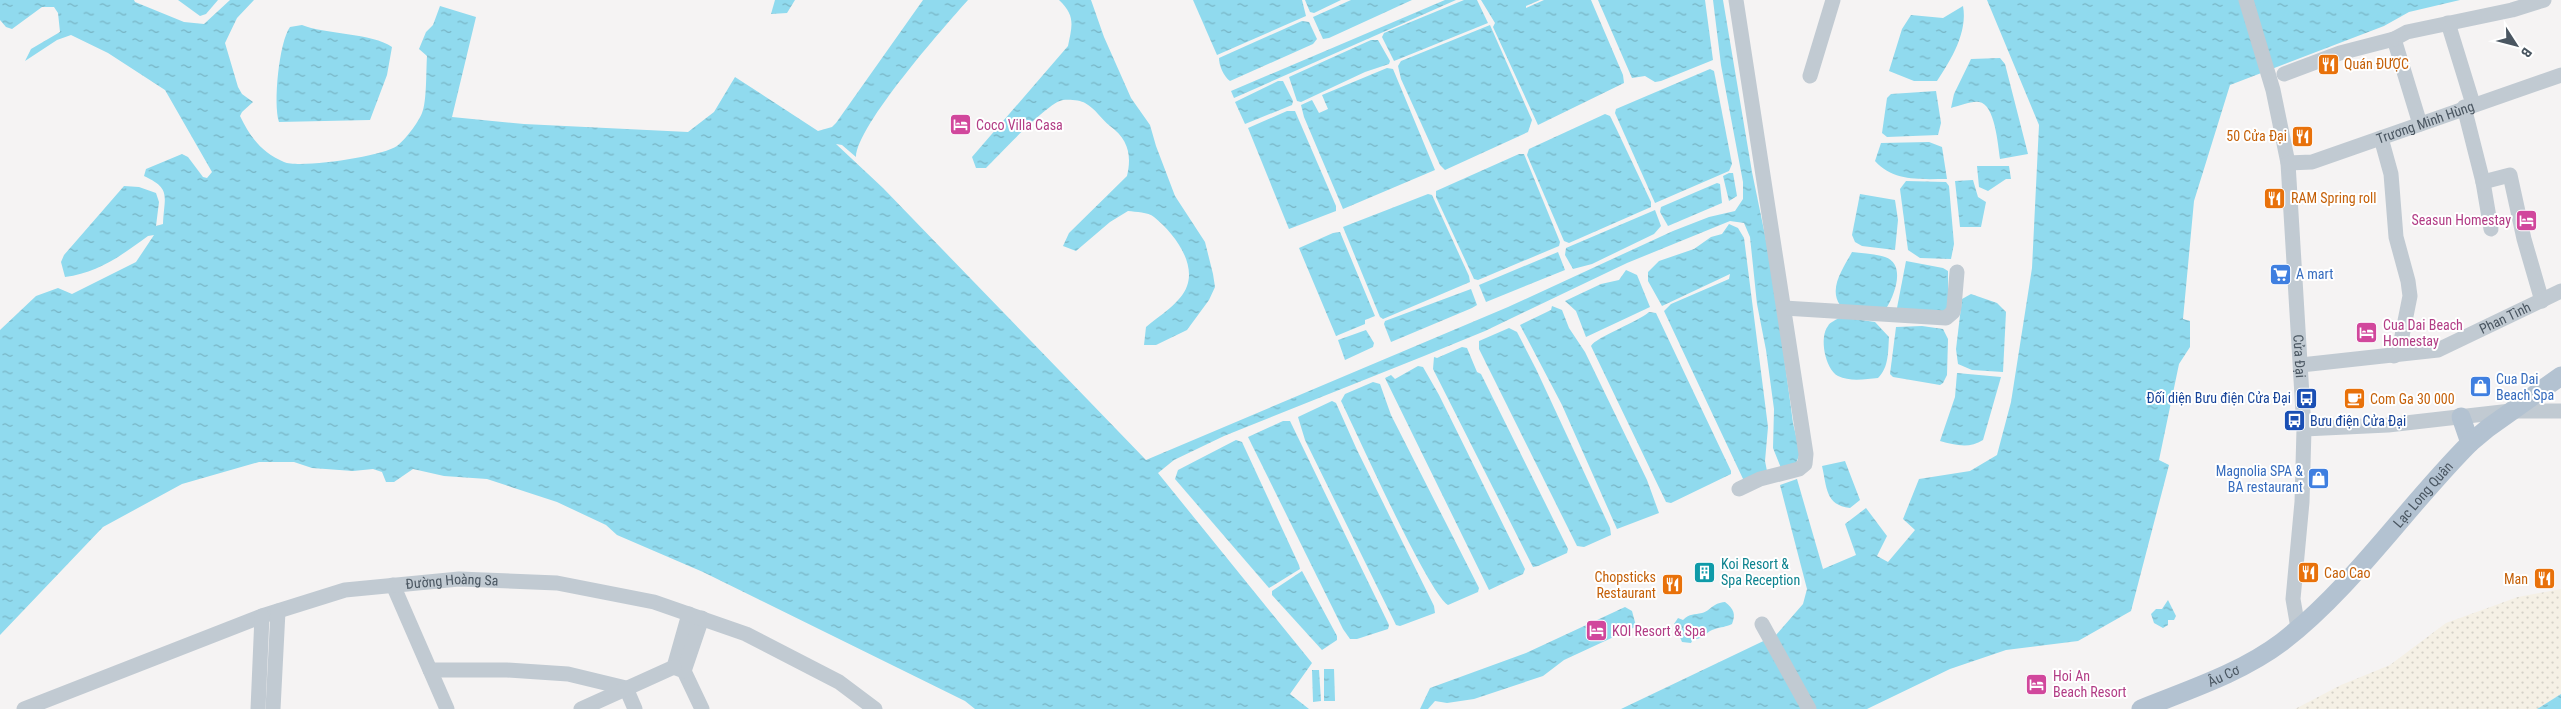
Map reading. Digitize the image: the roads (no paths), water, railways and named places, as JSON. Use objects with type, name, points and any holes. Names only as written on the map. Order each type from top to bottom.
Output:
[{"type":"main road","name":"Lạc Long Quân","points":[[2298,628],[2342,585],[2470,444],[2511,411],[2561,376]]},
{"type":"main road","points":[[2460,417],[2470,444]]},
{"type":"main road","name":"Âu Cơ","points":[[2141,709],[2216,678],[2258,657],[2298,628]]},
{"type":"street","points":[[1736,0],[1806,454],[1805,464],[1799,469],[1760,479],[1739,489]]},
{"type":"street","points":[[1810,76],[1833,0]]},
{"type":"street","name":"Cửa Đại","points":[[2246,0],[2272,86],[2288,163],[2304,429],[2302,502],[2293,599],[2298,628]]},
{"type":"street","points":[[2284,74],[2340,53],[2394,39],[2407,32],[2512,10],[2544,0]]},
{"type":"street","points":[[2448,24],[2468,106],[2491,229]]},
{"type":"street","points":[[2394,39],[2420,124]]},
{"type":"street","name":"Trương Minh Hùng","points":[[2288,163],[2312,162],[2561,75]]},
{"type":"street","points":[[2381,138],[2391,174],[2396,237],[2408,281],[2410,296],[2401,341],[2394,356]]},
{"type":"street","points":[[2483,182],[2510,176],[2524,239],[2542,300]]},
{"type":"street","points":[[1784,308],[1946,318],[1954,307],[1957,272]]},
{"type":"street","name":"Phan Tình","points":[[2301,365],[2438,350],[2561,291]]},
{"type":"street","points":[[2304,429],[2388,425],[2511,411],[2561,410]]},
{"type":"street","name":"Đường Hoàng Sa","points":[[24,709],[60,702],[262,616],[345,590],[459,579],[558,583],[654,602],[746,634],[839,682],[875,709]]},
{"type":"street","points":[[393,585],[447,709]]},
{"type":"street","points":[[273,709],[278,611]]},
{"type":"street","points":[[258,709],[262,616]]},
{"type":"street","points":[[695,616],[679,669],[702,709]]},
{"type":"street","points":[[1762,624],[1809,709]]},
{"type":"street","points":[[581,709],[626,688],[679,669]]},
{"type":"street","points":[[430,670],[507,670],[568,674],[626,688]]},
{"type":"street","points":[[626,688],[635,709]]},
{"type":"water","points":[[0,0],[134,0],[184,22],[204,24],[230,0],[254,0],[237,18],[225,43],[238,87],[242,94],[253,102],[240,116],[248,131],[269,154],[284,162],[306,164],[376,154],[397,146],[407,136],[420,117],[425,101],[427,56],[419,49],[426,32],[433,25],[440,6],[476,17],[452,117],[524,124],[688,132],[714,112],[735,77],[818,131],[832,127],[836,123],[923,0],[968,0],[922,53],[886,100],[860,142],[856,157],[842,145],[836,144],[883,188],[1146,460],[1508,307],[1673,231],[1709,217],[1735,211],[1743,199],[1743,182],[1721,65],[1713,0],[1723,0],[1752,172],[1773,274],[1793,423],[1800,453],[1795,466],[1781,468],[1773,448],[1774,409],[1766,350],[1757,304],[1750,237],[1744,223],[1730,221],[1627,263],[1485,331],[1224,436],[1174,460],[1158,473],[1312,663],[1290,694],[1309,709],[975,709],[965,701],[703,572],[617,535],[606,525],[557,502],[487,479],[444,476],[413,469],[394,482],[386,482],[382,472],[373,469],[353,471],[312,468],[294,462],[259,462],[182,484],[103,527],[0,635],[0,330],[36,296],[58,288],[72,294],[136,262],[154,235],[148,236],[109,262],[88,272],[65,277],[61,262],[64,255],[124,186],[139,187],[156,193],[159,202],[156,226],[163,224],[165,200],[163,190],[159,185],[144,176],[146,169],[182,154],[188,157],[203,177],[207,178],[212,172],[165,90],[108,53],[71,35],[57,40],[25,61],[31,49],[60,32],[58,13],[54,7],[42,7],[12,29],[6,27],[0,20]]},
{"type":"water","points":[[178,0],[218,0],[206,14],[200,16]]},
{"type":"water","points":[[775,0],[795,0],[787,13],[771,14]]},
{"type":"water","points":[[1059,0],[1091,0],[1104,37],[1131,98],[1150,125],[1175,196],[1205,242],[1215,287],[1209,300],[1187,330],[1156,345],[1144,345],[1146,327],[1180,298],[1187,286],[1189,277],[1186,258],[1181,248],[1161,223],[1151,215],[1128,211],[1110,222],[1076,251],[1063,246],[1069,233],[1127,176],[1129,154],[1121,136],[1085,103],[1063,100],[1035,119],[986,168],[976,168],[972,157],[1068,46],[1071,27],[1070,16]]},
{"type":"water","points":[[1193,0],[1302,0],[1306,16],[1217,55]]},
{"type":"water","points":[[1305,0],[1341,0],[1314,13],[1310,12]]},
{"type":"water","points":[[1351,0],[1412,0],[1323,39],[1313,17]]},
{"type":"water","points":[[1445,0],[1456,0],[1234,98],[1231,91]]},
{"type":"water","points":[[1464,0],[1477,0],[1488,23],[1394,61],[1382,37],[1384,33]]},
{"type":"water","points":[[1481,0],[1540,0],[1526,6],[1526,8],[1544,0],[1591,0],[1623,75],[1624,83],[1538,125],[1493,27],[1495,23]]},
{"type":"water","points":[[1598,0],[1705,0],[1713,60],[1661,81],[1655,82],[1645,76],[1632,78]]},
{"type":"water","points":[[1987,0],[2460,0],[2409,12],[2384,26],[2230,85],[2194,201],[2183,319],[2190,321],[2190,347],[2179,364],[2159,460],[2169,465],[2131,611],[2078,641],[2006,650],[1950,669],[1867,709],[1621,709],[1776,635],[1803,604],[1807,589],[1780,485],[1797,479],[1823,569],[1856,555],[1845,524],[1866,508],[1887,536],[1877,556],[1888,562],[1915,530],[1903,519],[1919,479],[1970,471],[1997,455],[2011,402],[2032,268],[2039,125]]},
{"type":"water","points":[[1963,6],[1964,16],[1961,36],[1953,55],[1937,81],[1914,81],[1889,71],[1902,29],[1911,15],[1943,18]]},
{"type":"water","points":[[1302,21],[1309,22],[1317,39],[1313,44],[1230,81],[1226,77],[1221,68],[1219,58]]},
{"type":"water","points":[[302,25],[361,36],[384,42],[392,47],[387,75],[370,120],[279,122],[277,88],[283,46],[290,27]]},
{"type":"water","points":[[1490,25],[1532,120],[1528,132],[1445,170],[1440,165],[1401,79],[1398,66],[1401,61]]},
{"type":"water","points":[[1371,40],[1378,40],[1390,61],[1389,64],[1365,72],[1301,102],[1297,101],[1289,77]]},
{"type":"water","points":[[2000,58],[2005,64],[2028,154],[2000,159],[1995,126],[1989,110],[1984,104],[1972,102],[1951,108],[1954,94],[1971,59]]},
{"type":"water","points":[[1387,68],[1393,69],[1435,170],[1343,209],[1304,117],[1301,105],[1312,100],[1319,113],[1328,109],[1322,95]]},
{"type":"water","points":[[1710,69],[1714,71],[1732,164],[1729,171],[1655,203],[1615,113],[1616,109]]},
{"type":"water","points":[[1278,81],[1283,81],[1293,101],[1292,105],[1245,124],[1235,102]]},
{"type":"water","points":[[1936,91],[1941,123],[1938,135],[1887,137],[1882,133],[1887,98],[1891,94]]},
{"type":"water","points":[[1287,111],[1295,111],[1336,206],[1336,211],[1289,229],[1248,128]]},
{"type":"water","points":[[1605,114],[1610,116],[1616,128],[1651,202],[1651,207],[1569,243],[1564,241],[1527,155],[1529,149]]},
{"type":"water","points":[[1929,142],[1942,147],[1947,179],[1918,179],[1899,176],[1882,168],[1875,161],[1881,143]]},
{"type":"water","points":[[1519,154],[1524,154],[1560,242],[1559,246],[1478,280],[1474,279],[1436,197],[1436,191]]},
{"type":"water","points":[[1977,166],[2009,166],[2011,179],[2006,179],[1988,191],[1979,187]]},
{"type":"water","points":[[1733,173],[1737,196],[1729,201],[1723,176]]},
{"type":"water","points":[[1973,180],[1978,197],[1986,202],[1981,227],[1960,227],[1955,181]]},
{"type":"water","points":[[1906,181],[1946,182],[1949,186],[1954,244],[1951,259],[1920,258],[1908,250],[1900,189]]},
{"type":"water","points":[[1717,183],[1720,184],[1722,203],[1668,226],[1660,212],[1661,207]]},
{"type":"water","points":[[1428,194],[1432,195],[1470,282],[1383,319],[1380,317],[1343,227]]},
{"type":"water","points":[[1860,194],[1895,200],[1898,220],[1895,250],[1862,246],[1855,242],[1852,235]]},
{"type":"water","points":[[1655,210],[1661,226],[1654,234],[1592,264],[1573,269],[1565,255],[1566,248]]},
{"type":"water","points":[[1729,224],[1738,228],[1744,238],[1768,427],[1765,461],[1767,471],[1744,481],[1664,311],[1671,304],[1729,279],[1730,274],[1662,306],[1648,281],[1648,272],[1659,261],[1694,249],[1711,237],[1722,234]]},
{"type":"water","points":[[1340,232],[1375,316],[1365,320],[1365,324],[1336,336],[1299,248],[1333,233]]},
{"type":"water","points":[[1558,252],[1565,270],[1486,302],[1479,285]]},
{"type":"water","points":[[1852,252],[1885,257],[1895,266],[1897,280],[1887,307],[1874,309],[1840,305],[1837,298],[1836,285]]},
{"type":"water","points":[[1906,261],[1943,268],[1948,271],[1948,309],[1942,312],[1897,308]]},
{"type":"water","points":[[1626,270],[1637,275],[1650,307],[1586,337],[1576,311],[1565,301],[1601,284],[1619,280]]},
{"type":"water","points":[[1471,289],[1477,305],[1391,342],[1384,324],[1385,321]]},
{"type":"water","points":[[1971,294],[1997,303],[2006,312],[2003,372],[1972,370],[1958,364],[1956,349],[1962,299]]},
{"type":"water","points":[[1552,306],[1562,310],[1569,328],[1585,352],[1647,480],[1659,513],[1617,529],[1562,405],[1520,325],[1551,310]]},
{"type":"water","points":[[1649,312],[1656,313],[1731,471],[1731,474],[1671,503],[1666,502],[1591,346],[1594,342]]},
{"type":"water","points":[[1841,317],[1875,322],[1889,337],[1886,364],[1878,378],[1848,379],[1838,376],[1833,372],[1827,360],[1824,337],[1830,323]]},
{"type":"water","points":[[1922,326],[1943,329],[1948,339],[1947,375],[1940,385],[1893,377],[1890,374],[1896,327]]},
{"type":"water","points":[[1509,328],[1517,332],[1536,369],[1610,528],[1611,535],[1584,547],[1577,546],[1479,349],[1479,341]]},
{"type":"water","points":[[1366,330],[1374,343],[1373,347],[1345,360],[1338,340]]},
{"type":"water","points":[[1462,347],[1467,348],[1477,372],[1481,374],[1568,549],[1567,553],[1538,566],[1533,567],[1433,369],[1434,357],[1437,358]]},
{"type":"water","points":[[1418,366],[1423,367],[1439,395],[1525,569],[1523,574],[1489,590],[1385,378],[1391,375],[1395,379]]},
{"type":"water","points":[[1957,373],[2001,377],[1983,440],[1972,445],[1957,445],[1940,441],[1955,397]]},
{"type":"water","points":[[1373,382],[1380,384],[1391,415],[1479,588],[1478,592],[1448,605],[1438,594],[1425,573],[1341,401],[1345,394]]},
{"type":"water","points":[[1332,401],[1336,403],[1357,450],[1434,606],[1435,613],[1400,626],[1396,625],[1305,440],[1298,417]]},
{"type":"water","points":[[1283,421],[1290,421],[1389,625],[1388,629],[1357,639],[1350,639],[1343,629],[1248,437]]},
{"type":"water","points":[[1236,440],[1242,442],[1300,569],[1269,588],[1175,479],[1178,470]]},
{"type":"water","points":[[1845,461],[1860,500],[1850,508],[1842,506],[1831,499],[1826,488],[1822,466]]},
{"type":"water","points":[[1302,571],[1337,636],[1337,640],[1322,650],[1272,595],[1272,591]]},
{"type":"water","points":[[2168,600],[2176,616],[2174,620],[2168,620],[2168,625],[2163,628],[2154,623],[2151,614],[2156,609],[2162,609]]},
{"type":"water","points":[[1725,602],[1733,612],[1732,624],[1712,630],[1700,638],[1693,639],[1691,643],[1682,642],[1674,624],[1678,618],[1683,620],[1690,615],[1702,613],[1717,604]]},
{"type":"water","points":[[1625,607],[1632,611],[1636,626],[1564,660],[1543,676],[1474,699],[1447,703],[1435,701],[1428,709],[1420,709],[1430,688],[1526,653]]},
{"type":"water","points":[[1324,669],[1334,669],[1335,701],[1324,701]]},
{"type":"water","points":[[1312,670],[1319,670],[1321,701],[1313,702]]},
{"type":"water","points":[[2561,694],[2561,709],[2537,709]]},
{"type":"place","name":"Quán ĐƯỢC","points":[[2328,64]]},
{"type":"place","name":"Coco Villa Casa","points":[[960,125]]},
{"type":"place","name":"50 Cửa Đại","points":[[2303,136]]},
{"type":"place","name":"RAM Spring roll","points":[[2275,198]]},
{"type":"place","name":"Seasun Homestay","points":[[2527,220]]},
{"type":"place","name":"A mart","points":[[2280,274]]},
{"type":"place","name":"Cua Dai Beach Homestay","points":[[2367,333]]},
{"type":"place","name":"Cua Dai Beach Spa","points":[[2480,387]]},
{"type":"place","name":"Đối diện Bưu điện Cửa Đại","points":[[2307,398]]},
{"type":"place","name":"Com Ga 30 000","points":[[2354,399]]},
{"type":"place","name":"Bưu điện Cửa Đại","points":[[2294,421]]},
{"type":"place","name":"Magnolia SPA & BA restaurant","points":[[2319,479]]},
{"type":"place","name":"Koi Resort & Spa Reception","points":[[1705,572]]},
{"type":"place","name":"Cao Cao","points":[[2308,573]]},
{"type":"place","name":"Man","points":[[2544,579]]},
{"type":"place","name":"Chopsticks Restaurant","points":[[1672,585]]},
{"type":"place","name":"KOI Resort & Spa","points":[[1596,631]]},
{"type":"place","name":"Hoi An Beach Resort","points":[[2037,684]]}]
